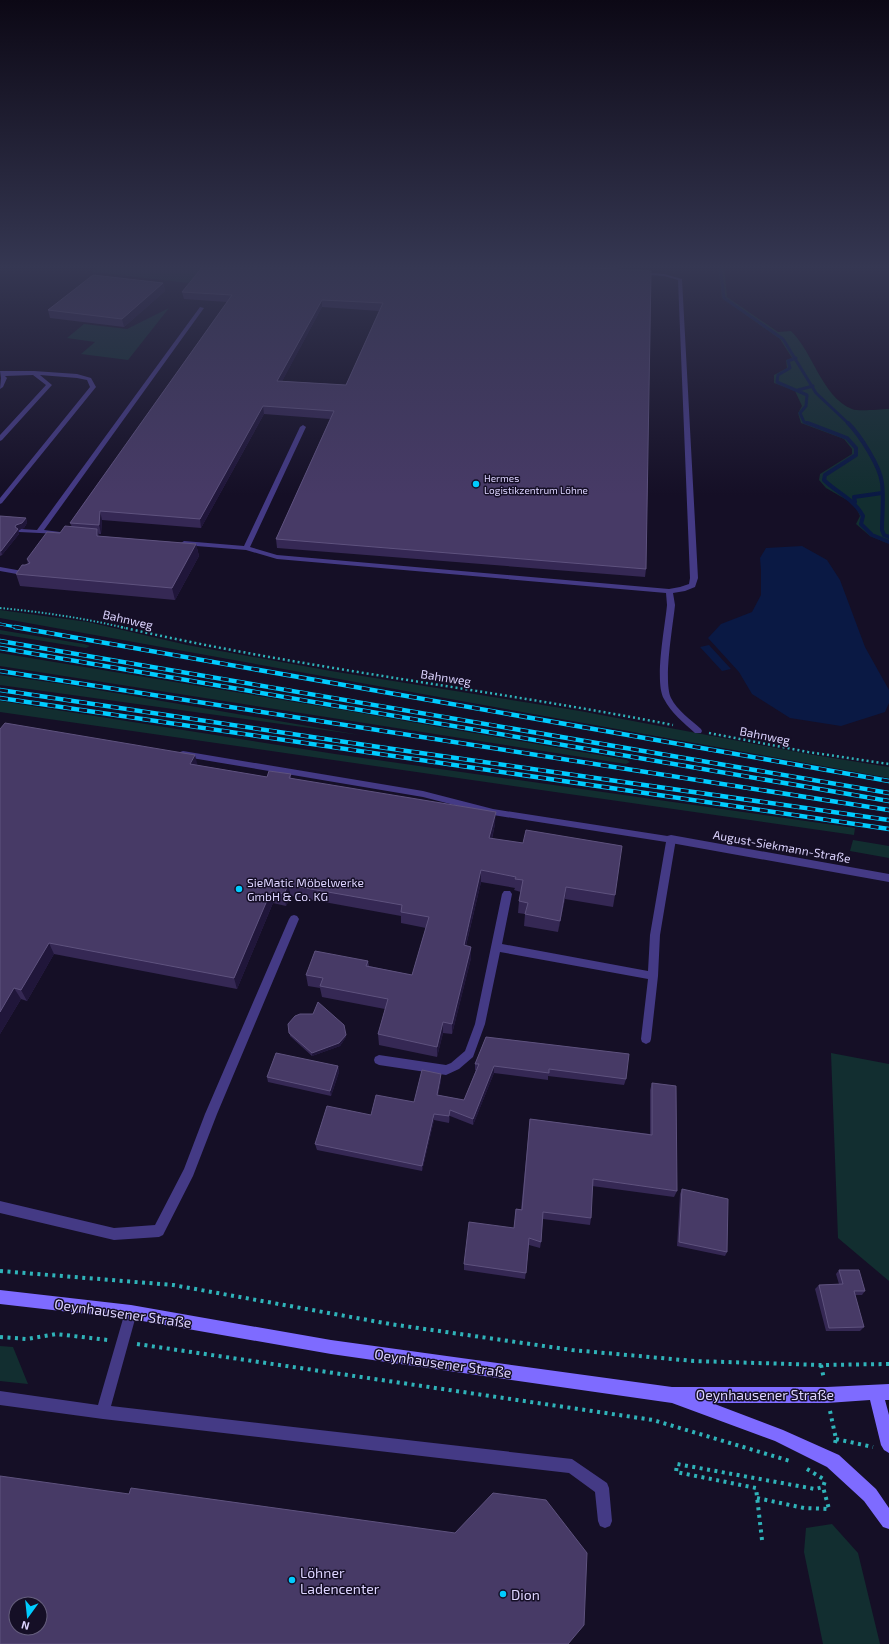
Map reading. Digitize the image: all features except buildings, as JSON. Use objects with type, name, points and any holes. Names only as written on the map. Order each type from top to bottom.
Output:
[{"type":"main road","name":"Oeynhausener Straße","points":[[0,1297],[131,1312],[331,1347],[672,1395],[882,1393]]},
{"type":"main road","points":[[882,1393],[885,1447]]},
{"type":"main road","points":[[672,1395],[778,1435],[833,1461],[870,1495],[889,1521]]},
{"type":"street","name":"August-Siekmann-Straße","points":[[671,839],[889,878]]},
{"type":"lane","points":[[39,532],[177,342]]},
{"type":"lane","points":[[174,542],[246,548],[277,557],[669,592],[682,589],[692,585],[694,578],[683,342]]},
{"type":"lane","points":[[0,387],[4,378],[1,373],[34,373],[77,376],[89,379],[93,386],[0,502]]},
{"type":"lane","points":[[0,440],[49,385],[34,373]]},
{"type":"lane","points":[[246,548],[303,427]]},
{"type":"lane","points":[[21,531],[63,534]]},
{"type":"lane","points":[[0,569],[29,574]]},
{"type":"lane","points":[[669,592],[671,605],[664,681],[667,698],[680,715],[698,731]]},
{"type":"lane","points":[[172,753],[423,794],[493,812],[671,839],[655,935],[653,976],[646,1039]]},
{"type":"lane","points":[[379,1060],[446,1070],[455,1066],[469,1054],[480,1024],[507,894]]},
{"type":"lane","points":[[0,1208],[114,1234],[158,1231],[189,1172],[211,1114],[294,919]]},
{"type":"lane","points":[[496,947],[653,976]]},
{"type":"lane","points":[[103,1412],[131,1312]]},
{"type":"lane","points":[[0,1398],[103,1412],[572,1466],[602,1488],[605,1521]]},
{"type":"path","name":"Bahnweg","points":[[0,608],[44,612],[85,619],[187,642],[339,669],[582,706],[698,731],[808,752],[889,764]]},
{"type":"path","points":[[0,1271],[173,1285],[390,1324],[572,1350],[694,1361],[821,1366],[889,1364]]},
{"type":"path","points":[[0,1337],[27,1339],[56,1334],[122,1342],[653,1420],[796,1462]]},
{"type":"path","points":[[836,1439],[885,1447]]},
{"type":"path","points":[[762,1540],[756,1488],[676,1472],[677,1464],[815,1489],[823,1486]]},
{"type":"path","points":[[757,1498],[804,1508],[829,1509],[823,1486],[825,1480],[802,1466]]},
{"type":"green space","points":[[93,342],[142,342],[128,360],[81,354],[95,342]]},
{"type":"green space","points":[[782,342],[800,342],[825,385],[842,403],[855,410],[889,409],[889,542],[887,543],[870,536],[856,524],[860,516],[854,504],[826,488],[819,480],[820,474],[852,454],[852,449],[844,439],[801,423],[798,413],[802,406],[795,391],[774,383],[774,375],[787,368],[786,360],[792,358]]},
{"type":"green space","points":[[0,610],[88,622],[187,645],[331,671],[580,711],[808,754],[889,767],[889,778],[0,618]]},
{"type":"green space","points":[[0,630],[90,646],[86,648],[0,634]]},
{"type":"green space","points":[[0,653],[343,710],[627,760],[630,762],[626,764],[0,666]]},
{"type":"green space","points":[[0,675],[69,685],[360,735],[0,685]]},
{"type":"green space","points":[[0,701],[335,754],[855,828],[854,835],[0,712]]},
{"type":"green space","points":[[853,840],[889,846],[889,858],[850,851]]},
{"type":"green space","points":[[831,1053],[889,1064],[889,1281],[838,1238]]},
{"type":"green space","points":[[0,1346],[13,1347],[28,1384],[0,1381]]},
{"type":"green space","points":[[832,1524],[858,1553],[880,1644],[823,1644],[804,1552],[806,1528]]},
{"type":"water","points":[[802,546],[827,560],[840,580],[865,647],[889,690],[889,703],[885,712],[841,726],[790,718],[752,694],[739,672],[708,638],[721,624],[752,612],[761,595],[760,558],[766,548]]},
{"type":"water","points":[[709,645],[731,669],[722,671],[700,647]]},
{"type":"waterway","points":[[785,342],[795,358]]},
{"type":"waterway","points":[[795,358],[812,386]]},
{"type":"waterway","points":[[795,358],[788,361],[790,368],[778,375],[777,382],[807,395],[806,406],[800,413],[804,422],[810,424]]},
{"type":"waterway","points":[[798,390],[812,386]]},
{"type":"waterway","points":[[812,386],[816,393],[848,423]]},
{"type":"waterway","points":[[808,423],[847,438],[856,448],[856,455],[825,475],[824,480],[855,505],[863,516],[861,524],[872,535],[889,542]]},
{"type":"waterway","points":[[848,423],[869,451],[878,468],[882,483],[883,495],[882,530],[884,535],[889,537]]},
{"type":"waterway","points":[[855,502],[854,497],[882,493]]},
{"type":"railway","points":[[0,624],[21,628]]},
{"type":"railway","points":[[15,627],[889,781]]},
{"type":"railway","points":[[0,641],[889,793]]},
{"type":"railway","points":[[0,648],[889,801]]},
{"type":"railway","points":[[0,671],[889,810]]},
{"type":"railway","points":[[0,690],[372,746],[889,820]]},
{"type":"railway","points":[[0,698],[889,829]]},
{"type":"place","name":"Hermes Logistikzentrum Löhne","points":[[476,484]]},
{"type":"place","name":"SieMatic Möbelwerke GmbH & Co. KG","points":[[239,889]]},
{"type":"place","name":"Löhner Ladencenter","points":[[292,1580]]},
{"type":"place","name":"Dion","points":[[503,1594]]}]
